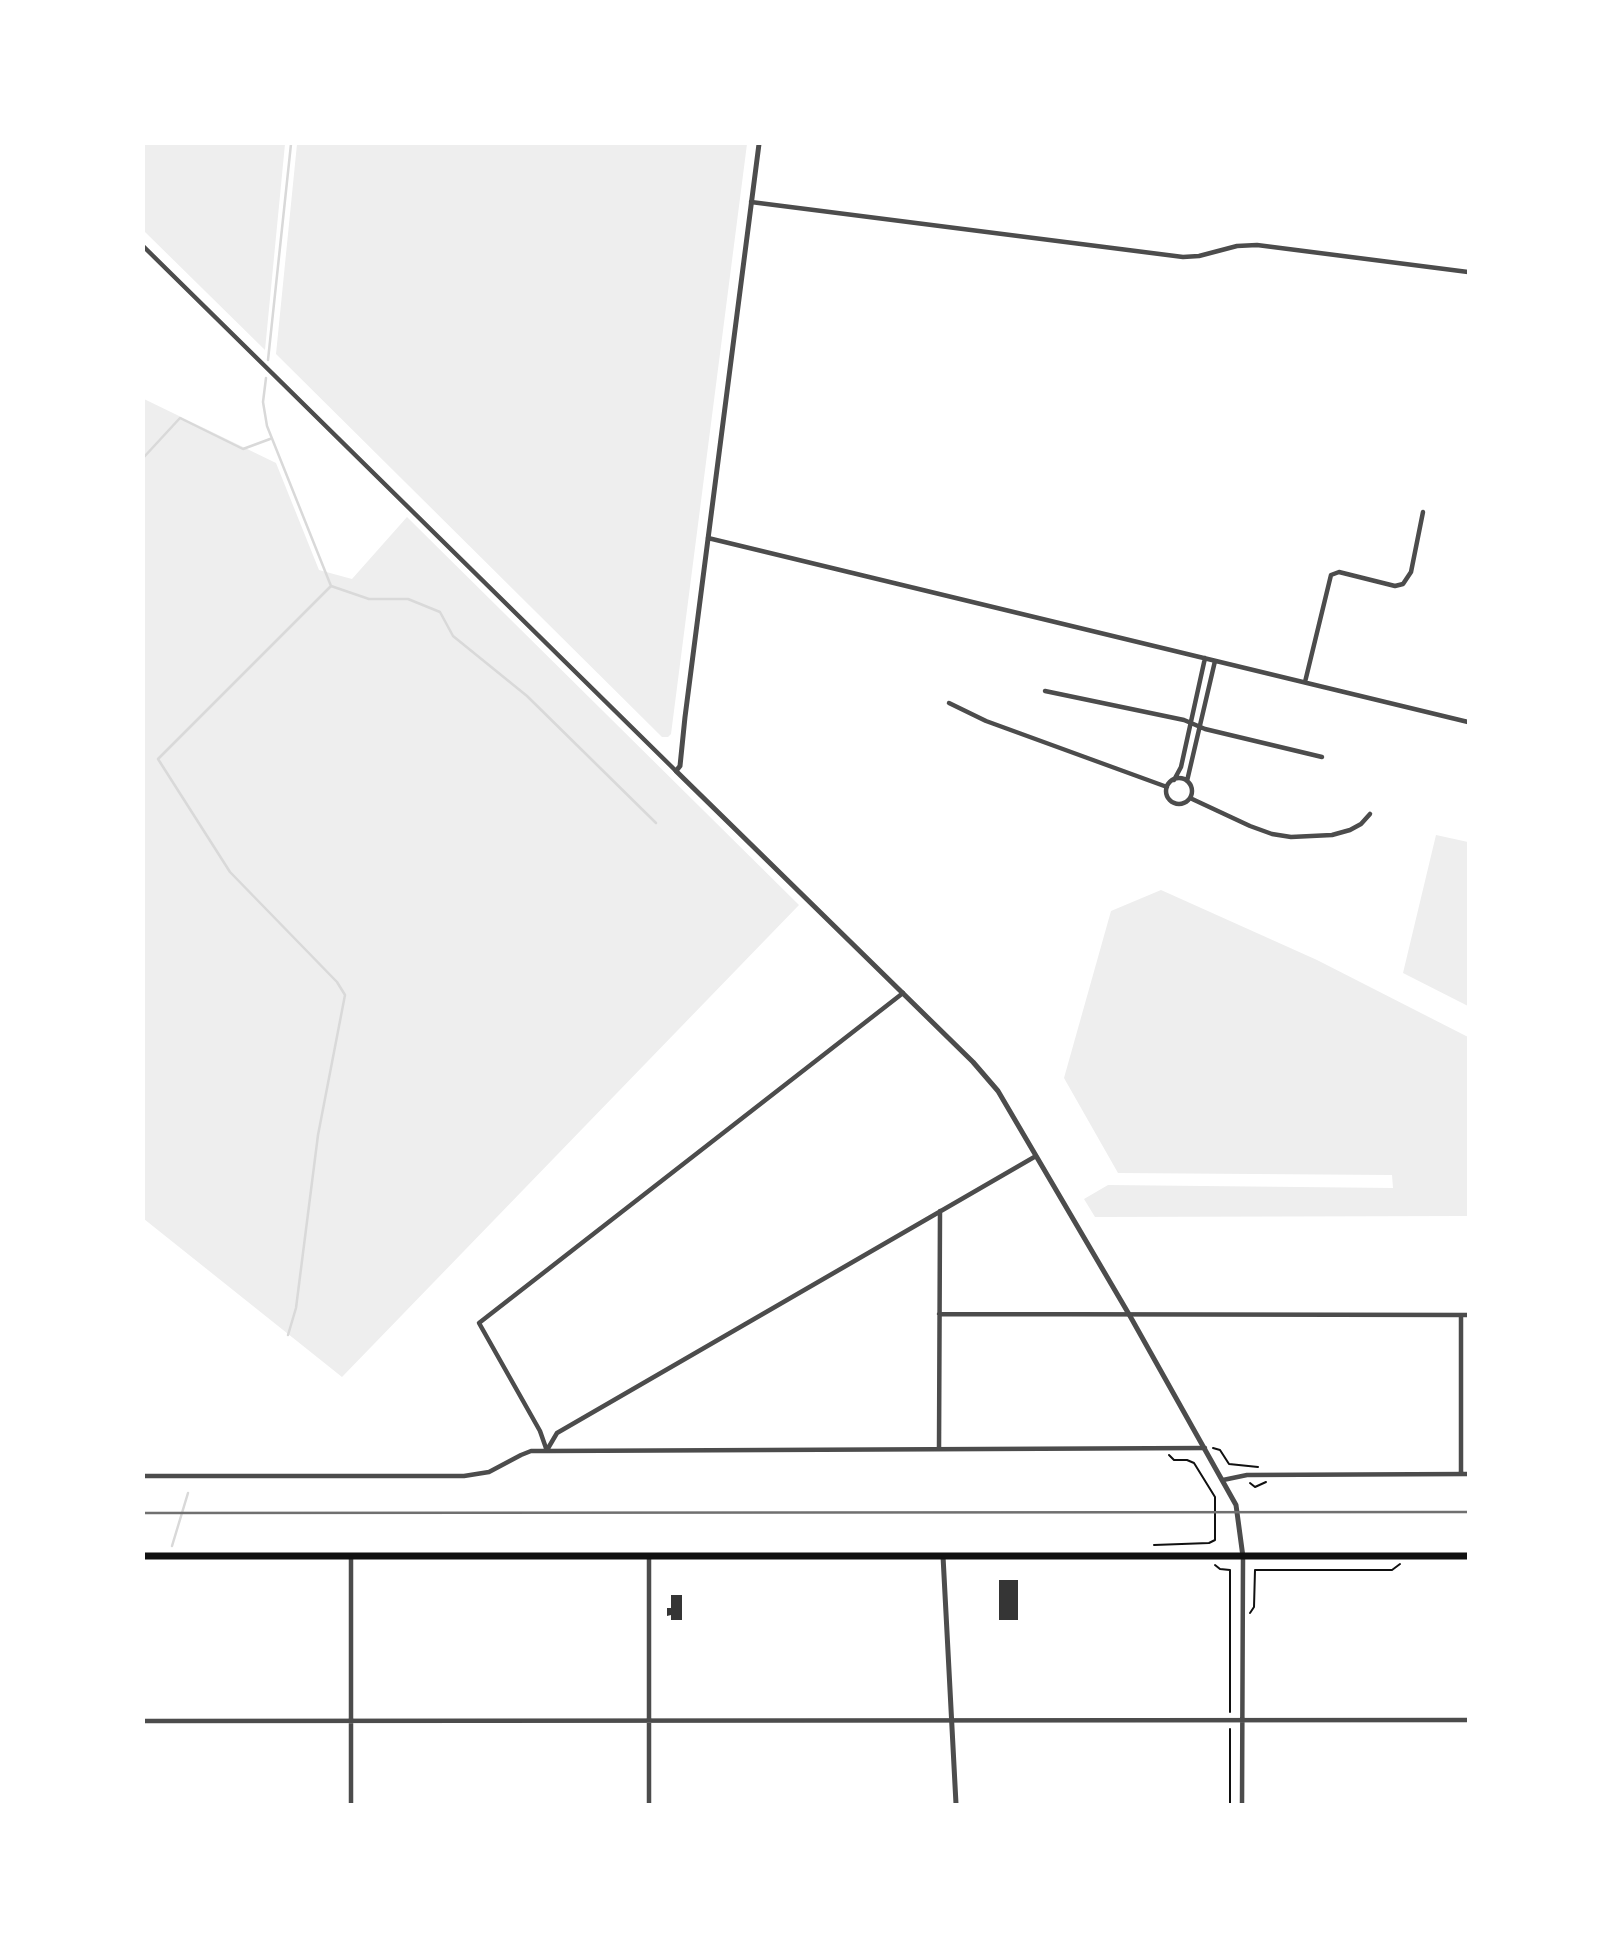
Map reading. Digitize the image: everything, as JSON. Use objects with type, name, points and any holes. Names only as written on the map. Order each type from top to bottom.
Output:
[{"type":"highway","points":[[144,1556],[1468,1556]]},
{"type":"street","points":[[676,771],[680,766],[759,144]]},
{"type":"street","points":[[751,202],[1183,257],[1199,256],[1237,246],[1257,245],[1468,272]]},
{"type":"street","points":[[144,247],[903,993],[986,1076],[1012,1112],[1236,1505],[1242,1557],[1242,1804]]},
{"type":"street","points":[[1305,682],[1331,575],[1339,572],[1395,586],[1403,584],[1411,572],[1423,512]]},
{"type":"street","points":[[708,538],[1468,722]]},
{"type":"street","points":[[1190,799],[1180,804],[1174,803],[1167,793],[1167,787],[1181,766],[1205,658]]},
{"type":"street","points":[[1190,799],[1192,789],[1187,781],[1215,661]]},
{"type":"street","points":[[1045,691],[1190,723],[1322,757]]},
{"type":"street","points":[[949,703],[986,721],[1167,787]]},
{"type":"street","points":[[1174,780],[1187,781]]},
{"type":"street","points":[[1190,799],[1250,826],[1291,838],[1332,835],[1350,830],[1361,824],[1370,814]]},
{"type":"street","points":[[547,1451],[540,1431],[478,1323],[903,993]]},
{"type":"street","points":[[547,1451],[557,1433],[1036,1156]]},
{"type":"street","points":[[939,1449],[940,1210]]},
{"type":"street","points":[[939,1314],[1468,1315]]},
{"type":"street","points":[[1461,1315],[1461,1474]]},
{"type":"street","points":[[144,1476],[464,1476],[489,1472],[531,1451],[1205,1448]]},
{"type":"street","points":[[1223,1480],[1247,1475],[1468,1474]]},
{"type":"street","points":[[351,1556],[351,1804]]},
{"type":"street","points":[[649,1556],[649,1804]]},
{"type":"street","points":[[943,1556],[956,1804]]},
{"type":"street","points":[[144,1721],[1468,1720]]},
{"type":"path","points":[[1217,1448],[1229,1464],[1256,1465],[1259,1468]]},
{"type":"path","points":[[1157,1546],[1215,1543],[1216,1501],[1202,1471],[1187,1459],[1172,1458]]},
{"type":"path","points":[[1218,1567],[1231,1571],[1230,1710]]},
{"type":"path","points":[[1251,1611],[1254,1607],[1253,1571],[1392,1570],[1395,1567]]},
{"type":"path","points":[[1230,1730],[1230,1804]]},
{"type":"shaded area","points":[[144,144],[285,144],[265,350],[144,231]]},
{"type":"shaded area","points":[[297,144],[747,144],[671,734],[668,737],[662,737],[276,354]]},
{"type":"shaded area","points":[[144,399],[276,463],[319,570],[352,579],[407,517],[799,905],[342,1377],[144,1219]]},
{"type":"shaded area","points":[[1436,835],[1468,842],[1468,1006],[1403,973]]},
{"type":"shaded area","points":[[1161,890],[1317,960],[1468,1037],[1468,1216],[1095,1217],[1084,1199],[1108,1185],[1393,1188],[1392,1175],[1118,1173],[1064,1078],[1111,911]]},
{"type":"building","points":[[999,1580],[1018,1580],[1018,1620],[999,1620]]},
{"type":"building","points":[[671,1595],[682,1595],[682,1620],[671,1620],[671,1615],[667,1616],[667,1608],[671,1608]]},
{"type":"waterway","points":[[268,360],[291,144]]},
{"type":"waterway","points":[[266,378],[263,402],[267,426],[331,586],[158,759],[230,872],[337,982],[345,995],[318,1135],[296,1308],[288,1335]]},
{"type":"waterway","points":[[144,457],[180,418],[243,449],[270,439]]},
{"type":"waterway","points":[[331,586],[369,599],[408,599],[440,612],[453,636],[527,696],[656,823]]},
{"type":"waterway","points":[[172,1546],[188,1493]]},
{"type":"railway","points":[[144,1513],[1468,1512]]}]
